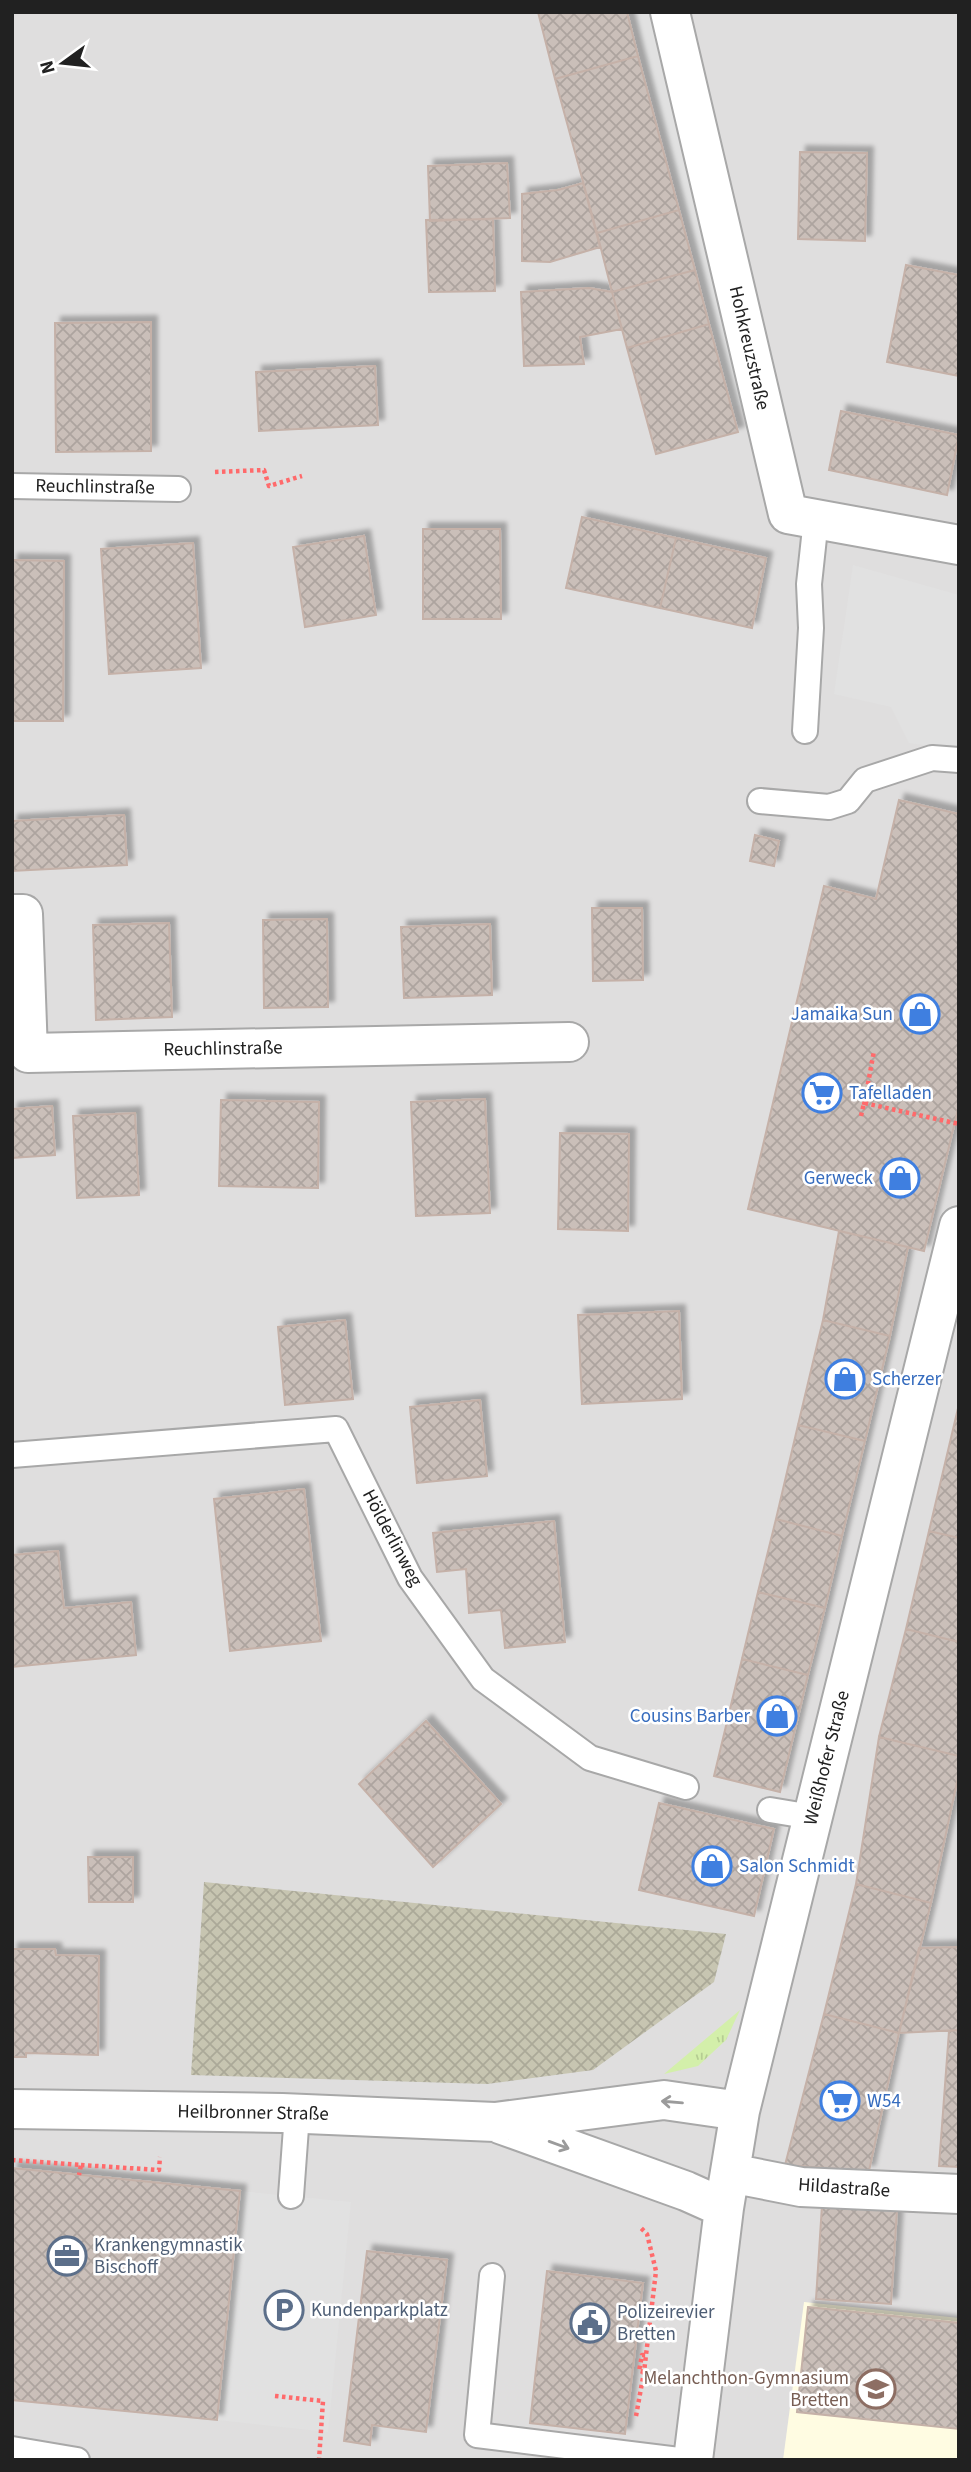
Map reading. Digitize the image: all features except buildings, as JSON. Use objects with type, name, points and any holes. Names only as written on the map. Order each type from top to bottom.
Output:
[{"type":"street","name":"Hohkreuzstraße","points":[[670,12],[789,514],[959,545]]},
{"type":"street","name":"Reuchlinstraße","points":[[12,914],[23,914],[28,1053],[569,1042]]},
{"type":"street","name":"Weißhofer Straße","points":[[693,2460],[727,2190],[740,2111],[959,1226]]},
{"type":"street","name":"Heilbronner Straße","points":[[12,2109],[298,2114],[495,2122],[664,2100],[740,2111]]},
{"type":"street","name":"Heilbronner Straße","points":[[495,2122],[686,2191],[727,2190]]},
{"type":"street","name":"Hildastraße","points":[[727,2190],[802,2187],[959,2194]]},
{"type":"lane","name":"Reuchlinstraße","points":[[12,486],[178,489]]},
{"type":"lane","points":[[805,731],[811,628],[809,584],[816,519]]},
{"type":"lane","points":[[760,800],[829,807],[848,801],[865,780],[932,758],[959,760]]},
{"type":"lane","name":"Hölderlinweg","points":[[12,1455],[336,1429],[410,1578],[483,1678],[590,1758],[686,1787]]},
{"type":"lane","points":[[771,1810],[811,1817]]},
{"type":"lane","points":[[291,2196],[298,2114]]},
{"type":"lane","points":[[492,2276],[477,2435],[679,2460]]},
{"type":"lane","points":[[12,2449],[77,2460]]},
{"type":"path","points":[[178,489],[214,489],[215,472],[264,470],[269,486],[302,476]]},
{"type":"path","points":[[874,1051],[861,1116],[864,1103],[959,1124]]},
{"type":"path","points":[[12,2160],[143,2169]]},
{"type":"path","points":[[79,2175],[81,2165]]},
{"type":"path","points":[[638,2225],[647,2234],[656,2271],[646,2356],[644,2372],[639,2371],[637,2362],[642,2355],[646,2356]]},
{"type":"path","points":[[275,2396],[323,2401],[319,2460]]},
{"type":"shaded area","points":[[12,12],[959,12],[959,2460],[12,2460]]},
{"type":"shaded area","points":[[633,12],[652,12],[750,403],[732,407]]},
{"type":"shaded area","points":[[853,565],[959,595],[959,750],[909,743],[891,707],[834,694]]},
{"type":"shaded area","points":[[204,1882],[726,1934],[714,1982],[593,2070],[487,2084],[191,2075]]},
{"type":"shaded area","name":"Kundenparkplatz","points":[[240,2191],[351,2202],[328,2432],[218,2420]]},
{"type":"shaded area","name":"Melanchthon-Gymnasium Bretten","points":[[804,2302],[959,2318],[959,2460],[783,2460]]},
{"type":"green space","points":[[740,2010],[726,2040],[698,2066],[664,2074]]},
{"type":"place","name":"Jamaika Sun","points":[[920,1014]]},
{"type":"place","name":"Tafelladen","points":[[822,1093]]},
{"type":"place","name":"Gerweck","points":[[900,1178]]},
{"type":"place","name":"Scherzer","points":[[845,1379]]},
{"type":"place","name":"Cousins Barber","points":[[777,1716]]},
{"type":"place","name":"Salon Schmidt","points":[[712,1866]]},
{"type":"place","name":"W54","points":[[840,2101]]},
{"type":"place","name":"Krankengymnastik Bischoff","points":[[67,2256]]},
{"type":"place","name":"Kundenparkplatz","points":[[284,2310]]},
{"type":"place","name":"Polizeirevier Bretten","points":[[590,2323]]},
{"type":"place","name":"Melanchthon-Gymnasium Bretten","points":[[876,2389]]}]
